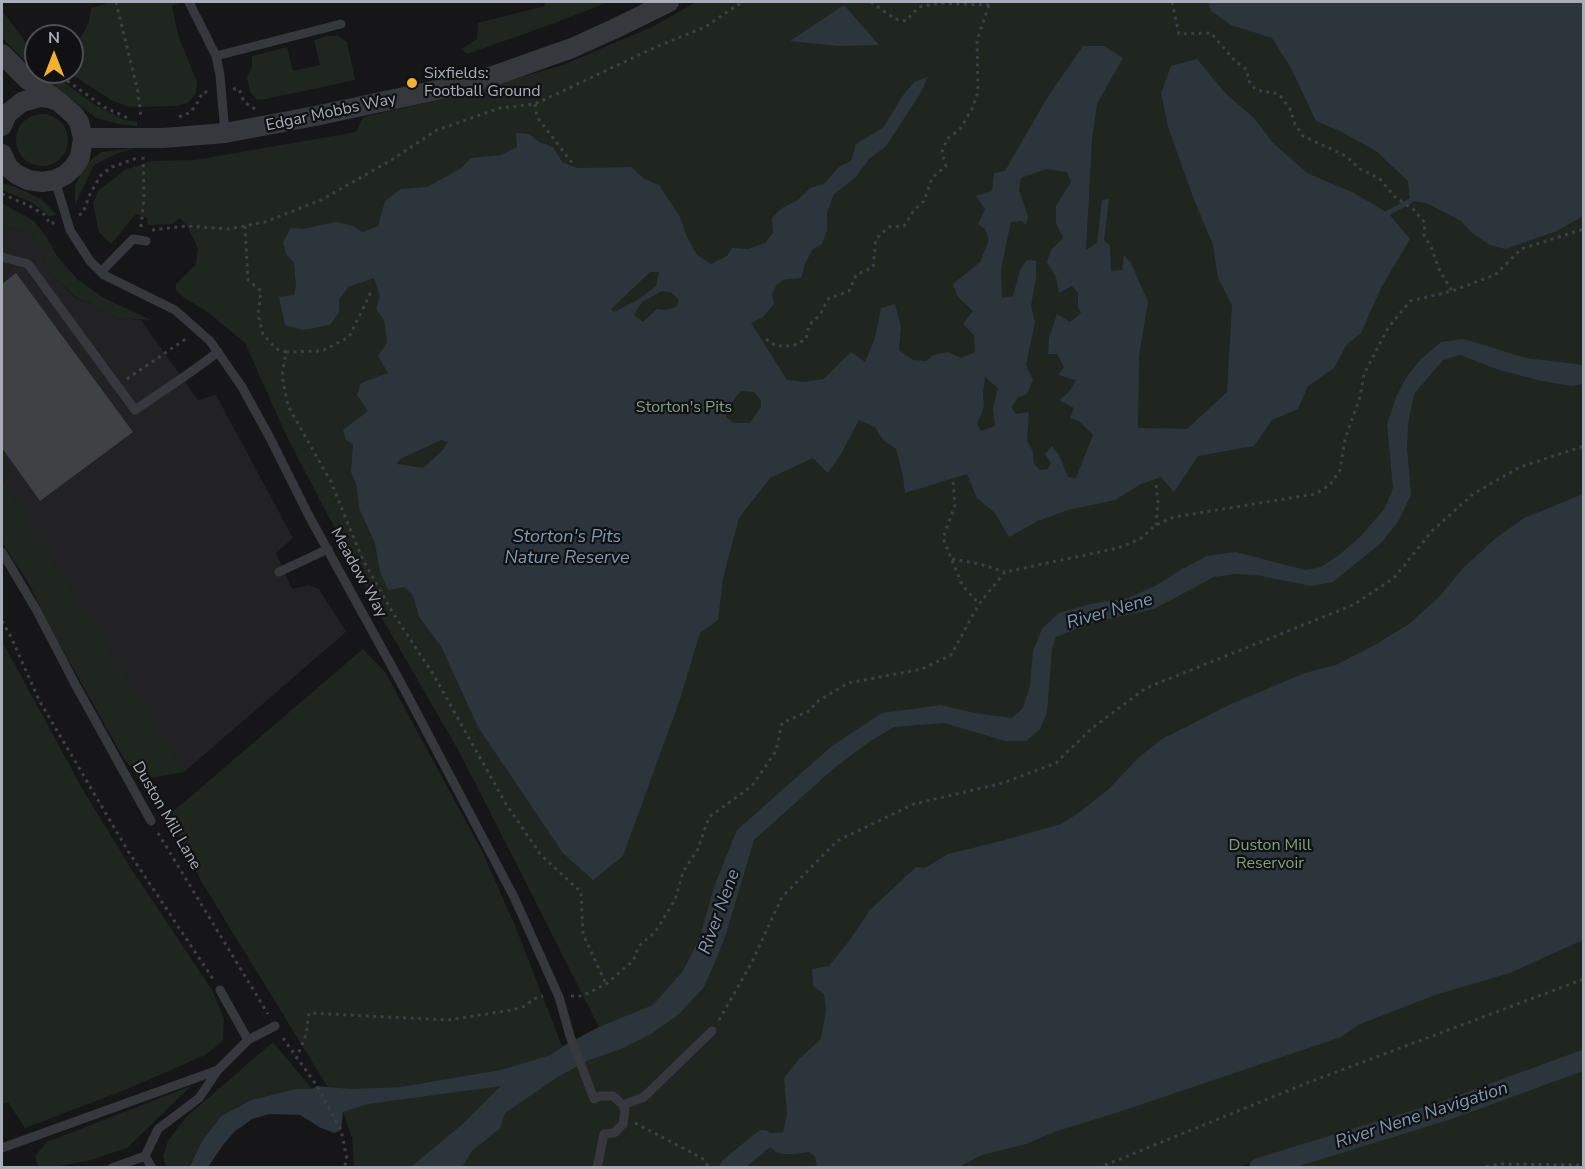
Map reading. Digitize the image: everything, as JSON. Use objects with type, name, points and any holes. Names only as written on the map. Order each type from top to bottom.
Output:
[{"type":"street","name":"Edgar Mobbs Way","points":[[83,138],[163,138],[225,133],[452,87],[493,76],[572,48],[669,2]]},
{"type":"street","points":[[2,54],[28,80],[68,109],[79,122],[83,138],[80,157],[74,167],[55,180],[42,182],[28,180],[9,172],[2,154]]},
{"type":"street","points":[[3,117],[14,107],[30,99],[58,101]]},
{"type":"lane","points":[[189,2],[216,56],[225,133]]},
{"type":"lane","points":[[216,56],[341,24]]},
{"type":"lane","name":"Meadow Way","points":[[55,180],[74,239],[101,272],[175,310],[210,341],[242,387],[514,897],[559,997],[570,1036],[594,1099],[606,1095],[613,1096],[623,1105]]},
{"type":"lane","points":[[101,272],[126,246],[141,237]]},
{"type":"lane","points":[[2,257],[28,264],[135,410],[218,352]]},
{"type":"lane","points":[[279,572],[328,549]]},
{"type":"lane","name":"Duston Mill Lane","points":[[2,552],[37,611],[151,820]]},
{"type":"lane","points":[[220,990],[248,1040]]},
{"type":"lane","points":[[112,1167],[145,1156],[158,1129],[199,1098],[218,1070],[248,1040],[275,1026]]},
{"type":"lane","points":[[597,1167],[604,1134],[614,1133],[625,1118],[623,1105],[644,1097],[712,1031]]},
{"type":"lane","points":[[2,1148],[218,1070]]},
{"type":"lane","points":[[145,1156],[152,1167]]},
{"type":"path","points":[[72,84],[104,107],[126,117],[142,120],[138,92],[116,2]]},
{"type":"path","points":[[83,213],[90,194],[101,175],[122,163],[143,157],[141,237],[187,226],[229,229],[265,222],[321,200],[388,162],[437,130],[500,108],[535,104],[656,47],[705,27],[742,2]]},
{"type":"path","points":[[871,2],[896,20],[906,21],[919,7],[940,3],[989,5]]},
{"type":"path","points":[[765,339],[777,346],[793,346],[806,339],[809,325],[820,315],[828,299],[849,291],[856,275],[873,267],[876,239],[889,227],[904,226],[914,210],[924,201],[932,177],[946,166],[942,152],[947,139],[960,129],[972,109],[978,92],[977,40],[989,5],[993,2]]},
{"type":"path","points":[[1172,2],[1179,34],[1211,33],[1235,61],[1246,70],[1248,80],[1256,90],[1279,94],[1290,109],[1295,124],[1303,136],[1346,156],[1360,169],[1379,178],[1395,197],[1414,210],[1425,223],[1424,235],[1452,291]]},
{"type":"path","points":[[239,89],[244,102],[258,109]]},
{"type":"path","points":[[171,118],[189,113],[203,92]]},
{"type":"path","points":[[535,104],[537,117],[573,164]]},
{"type":"path","points":[[2,194],[45,215],[50,224]]},
{"type":"path","points":[[245,226],[248,280],[261,291],[258,315],[263,334],[276,349],[286,352],[322,351],[349,337],[371,292]]},
{"type":"path","points":[[952,559],[980,564],[1005,572],[1118,548],[1140,539],[1156,525],[1174,517],[1315,494],[1330,485],[1340,470],[1345,439],[1360,397],[1364,374],[1388,328],[1410,301],[1452,291],[1495,276],[1521,249],[1584,229]]},
{"type":"path","points":[[117,386],[187,338]]},
{"type":"path","points":[[286,352],[282,375],[288,406],[331,482],[362,558],[393,613],[434,674],[506,804],[541,855],[581,892],[583,934],[606,984]]},
{"type":"path","points":[[712,1031],[751,964],[782,897],[837,842],[914,804],[1003,783],[1056,763],[1092,728],[1146,688],[1353,605],[1394,578],[1432,531],[1473,494],[1520,467],[1584,446]]},
{"type":"path","points":[[953,482],[955,505],[943,538],[962,585],[979,604]]},
{"type":"path","points":[[1156,485],[1158,502],[1156,525]]},
{"type":"path","points":[[296,1059],[306,1035],[309,1013],[448,1020],[512,1010],[525,1006],[542,996],[582,996],[606,984],[633,961],[639,946],[655,932],[675,900],[683,872],[698,849],[709,817],[752,786],[776,751],[782,723],[811,710],[815,703],[848,683],[922,669],[951,655],[979,604],[1005,572]]},
{"type":"path","points":[[2,621],[39,700],[128,852],[220,990]]},
{"type":"path","name":"Duston Mill Lane","points":[[151,820],[184,879],[275,1026],[317,1086],[341,1130],[347,1159],[344,1167]]},
{"type":"path","points":[[1098,1167],[1307,1083],[1584,979]]},
{"type":"path","points":[[625,1118],[702,1158],[710,1167]]},
{"type":"path","points":[[1479,1167],[1501,1164],[1584,1165]]},
{"type":"shaded area","points":[[2,225],[30,233],[41,247],[49,272],[77,299],[91,303],[118,318],[141,320],[198,400],[216,395],[293,538],[276,553],[292,589],[309,585],[319,589],[346,632],[184,772],[2,479]]},
{"type":"green space","points":[[105,2],[179,3],[172,6],[178,35],[197,82],[196,93],[188,103],[177,106],[129,107],[113,101],[84,82],[84,32],[89,22],[91,8],[105,4]]},
{"type":"green space","points":[[544,2],[608,2],[467,54],[461,49],[477,39],[478,23],[545,6]]},
{"type":"green space","name":"Storton's Pits","points":[[696,2],[1583,2],[1583,1052],[1383,1121],[1238,1167],[354,1167],[352,1137],[343,1112],[201,881],[169,815],[363,649],[385,672],[482,851],[516,928],[562,1046],[599,1027],[461,755],[379,613],[286,435],[245,343],[209,313],[176,290],[176,284],[196,264],[198,248],[187,226],[180,218],[172,224],[148,225],[147,218],[136,214],[111,244],[99,232],[93,203],[99,190],[125,170],[151,161],[195,160],[356,132],[363,117],[452,97],[563,65],[654,26]]},
{"type":"green space","points":[[2,10],[24,40],[24,60],[2,38]]},
{"type":"green space","points":[[327,36],[338,36],[347,42],[355,80],[266,99],[257,100],[250,92],[247,77],[252,66],[252,56],[287,47],[293,71],[320,65],[314,40]]},
{"type":"green space","points":[[52,84],[66,84],[97,106],[125,120],[137,122],[137,126],[96,118]]},
{"type":"green space","points":[[37,114],[47,114],[61,121],[68,140],[61,159],[47,166],[37,166],[27,162],[20,155],[16,145],[16,135],[20,125],[27,118]]},
{"type":"green space","points":[[135,148],[118,153],[94,165],[75,205],[75,186],[85,165],[101,152]]},
{"type":"green space","points":[[2,183],[41,199],[57,215],[49,216],[31,202],[2,190]]},
{"type":"green space","points":[[2,203],[34,221],[57,256],[77,279],[104,298],[151,320],[118,318],[91,303],[78,299],[49,272],[41,247],[30,233],[2,225]]},
{"type":"green space","points":[[2,479],[184,772],[140,780],[123,757],[56,638],[28,582],[2,542]]},
{"type":"green space","points":[[2,641],[83,790],[130,867],[212,990],[224,1019],[223,1041],[205,1055],[125,1090],[25,1128],[8,1102],[2,1104]]},
{"type":"green space","points":[[273,1042],[312,1089],[295,1089],[251,1100],[221,1116],[202,1141],[189,1167],[166,1167],[163,1156],[168,1141],[186,1117]]},
{"type":"green space","points":[[1583,1067],[1583,1167],[1294,1167],[1459,1112]]},
{"type":"green space","points":[[191,1086],[127,1148],[87,1161],[55,1167],[38,1166],[35,1156],[47,1142]]},
{"type":"water","points":[[1208,2],[1583,2],[1583,216],[1557,231],[1505,249],[1490,245],[1472,233],[1461,221],[1426,203],[1410,201],[1408,181],[1376,151],[1316,121],[1292,70],[1272,38],[1231,25],[1211,11]]},
{"type":"water","points":[[844,5],[879,45],[838,46],[790,41]]},
{"type":"water","name":"Storton's Pits Nature Reserve","points":[[1083,46],[1104,46],[1123,58],[1097,104],[1092,139],[1086,250],[1097,243],[1102,200],[1109,199],[1104,240],[1110,246],[1111,271],[1122,270],[1124,255],[1131,263],[1148,302],[1139,356],[1138,428],[1187,429],[1227,392],[1232,305],[1218,278],[1213,245],[1168,127],[1161,93],[1171,66],[1197,59],[1226,94],[1254,118],[1272,142],[1307,173],[1354,193],[1388,213],[1410,239],[1381,288],[1361,333],[1347,344],[1334,368],[1308,386],[1298,409],[1272,420],[1254,446],[1198,456],[1174,492],[1161,477],[1141,484],[1115,500],[1068,510],[1038,521],[1009,537],[995,513],[977,498],[967,474],[905,493],[896,449],[883,440],[875,427],[859,420],[828,473],[813,458],[770,478],[739,518],[723,578],[718,620],[700,633],[680,699],[623,856],[593,880],[563,853],[478,727],[441,646],[419,617],[413,595],[404,587],[388,590],[380,572],[375,543],[359,508],[357,487],[351,472],[353,444],[346,440],[343,430],[368,411],[357,395],[361,383],[388,373],[378,356],[387,342],[384,320],[376,309],[380,296],[374,278],[348,287],[339,300],[339,312],[330,325],[303,330],[285,325],[279,297],[294,295],[296,286],[294,263],[286,254],[283,242],[291,228],[303,229],[336,222],[353,226],[363,232],[378,226],[385,201],[401,189],[427,187],[460,169],[471,158],[501,155],[517,147],[516,133],[529,134],[539,142],[553,147],[562,162],[577,168],[631,167],[643,178],[659,185],[680,217],[697,255],[711,264],[727,256],[732,248],[748,249],[765,243],[773,233],[772,218],[782,208],[798,200],[810,188],[824,184],[840,166],[851,161],[856,144],[884,127],[901,98],[914,82],[928,77],[920,94],[886,146],[869,159],[856,177],[834,194],[827,213],[827,230],[822,244],[812,250],[801,278],[786,279],[777,284],[772,294],[774,304],[763,317],[751,323],[787,380],[804,382],[824,379],[851,352],[865,362],[875,338],[881,308],[895,304],[901,327],[899,350],[913,360],[926,361],[933,355],[948,352],[961,358],[975,352],[974,335],[963,324],[973,311],[958,297],[953,284],[980,262],[989,240],[985,229],[978,224],[985,209],[976,196],[992,191],[994,173],[1005,171],[1047,98]],"holes":[[[1046,169],[1067,172],[1071,182],[1056,206],[1056,223],[1063,238],[1051,250],[1047,262],[1056,277],[1059,293],[1072,286],[1078,293],[1078,307],[1081,313],[1070,322],[1057,314],[1049,338],[1048,354],[1057,354],[1064,367],[1058,375],[1076,380],[1068,393],[1059,400],[1074,408],[1070,418],[1079,421],[1093,435],[1076,478],[1068,477],[1060,457],[1052,446],[1045,454],[1051,463],[1048,469],[1040,470],[1034,464],[1033,452],[1027,440],[1029,412],[1016,414],[1011,407],[1018,398],[1027,394],[1033,380],[1026,365],[1035,322],[1031,306],[1036,278],[1036,261],[1027,260],[1020,270],[1013,296],[1002,298],[1001,269],[1011,222],[1022,221],[1026,225],[1028,216],[1019,190],[1021,178]],[[650,272],[659,272],[656,286],[639,299],[614,312],[611,309]],[[662,291],[672,293],[679,300],[676,307],[666,310],[657,309],[643,322],[634,315],[642,302]],[[985,377],[998,388],[993,408],[995,426],[981,431],[977,424],[984,407]],[[741,391],[754,392],[761,400],[761,407],[750,423],[734,423],[726,417],[730,404]],[[441,440],[448,442],[441,452],[423,468],[397,464],[400,459]]]},
{"type":"water","name":"River Nene","points":[[1464,339],[1526,358],[1583,365],[1583,384],[1571,386],[1542,381],[1499,370],[1460,355],[1443,360],[1414,394],[1408,424],[1407,448],[1411,495],[1398,522],[1381,543],[1333,582],[1311,586],[1256,575],[1235,574],[1214,577],[1154,609],[1095,622],[1056,637],[1052,648],[1047,713],[1040,729],[1026,741],[1005,741],[944,723],[894,727],[869,742],[833,769],[754,840],[725,937],[715,962],[704,987],[679,1014],[651,1034],[621,1049],[589,1060],[559,1076],[505,1113],[500,1128],[472,1151],[462,1167],[411,1167],[465,1122],[501,1086],[368,1104],[343,1112],[341,1130],[334,1133],[300,1115],[270,1114],[252,1119],[234,1132],[208,1167],[189,1168],[202,1141],[221,1116],[251,1100],[295,1089],[312,1089],[317,1086],[350,1089],[401,1087],[501,1070],[551,1055],[599,1027],[653,1005],[683,971],[700,937],[714,887],[737,830],[832,746],[882,713],[941,705],[1012,718],[1023,708],[1030,686],[1033,651],[1042,629],[1059,613],[1090,604],[1128,598],[1155,586],[1207,556],[1236,552],[1305,570],[1321,567],[1339,555],[1361,536],[1385,508],[1393,488],[1387,424],[1396,397],[1406,378],[1420,360],[1441,342]]},
{"type":"water","name":"Duston Mill Reservoir","points":[[1583,494],[1583,940],[1510,973],[1435,995],[1358,1025],[1341,1037],[1057,1131],[1026,1144],[982,1155],[959,1167],[817,1167],[815,1156],[809,1152],[782,1154],[776,1152],[763,1140],[765,1134],[783,1132],[787,1115],[784,1078],[799,1059],[821,1039],[826,1010],[824,994],[813,986],[812,969],[829,966],[870,910],[916,867],[925,868],[948,854],[1061,824],[1109,789],[1138,758],[1162,739],[1231,704],[1305,673],[1336,665],[1373,646],[1409,624],[1439,597],[1463,568],[1496,538],[1524,518]]},
{"type":"building","points":[[16,273],[133,432],[40,501],[2,448],[2,284]]},
{"type":"waterway","points":[[1388,213],[1410,201]]},
{"type":"waterway","name":"River Nene Navigation","points":[[1259,1168],[1447,1110],[1584,1060]]},
{"type":"waterway","points":[[729,1168],[763,1140]]},
{"type":"place","name":"Sixfields: Football Ground","points":[[412,83]]}]
